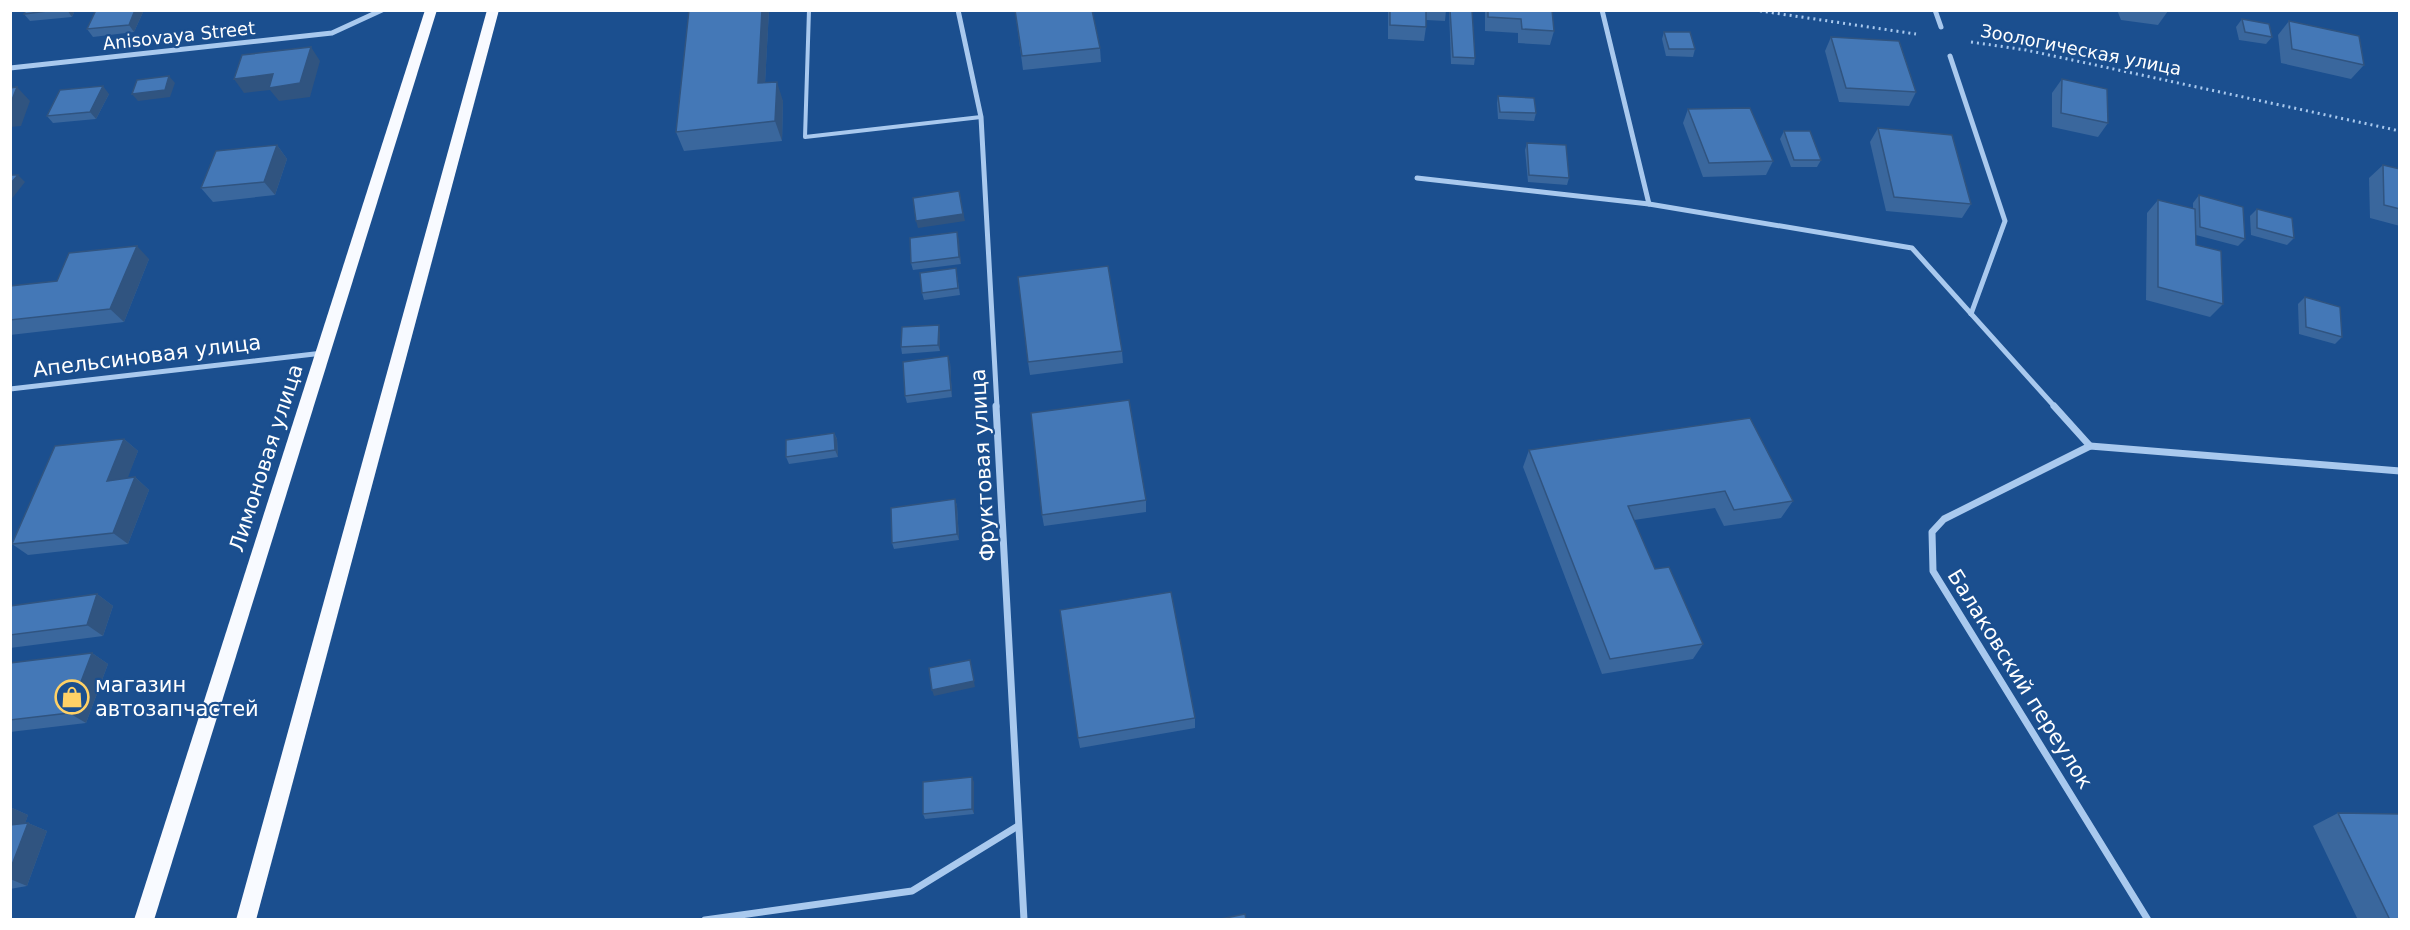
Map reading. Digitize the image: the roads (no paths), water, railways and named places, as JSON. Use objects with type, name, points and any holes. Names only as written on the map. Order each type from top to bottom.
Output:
[{"type":"highway","name":"Лимоновая улица","points":[[144,920],[431,10]]},
{"type":"highway","points":[[246,920],[493,10]]},
{"type":"street","name":"Anisovaya Street","points":[[10,68],[332,33],[382,10]]},
{"type":"street","name":"Фруктовая улица","points":[[958,10],[981,117],[1024,920]]},
{"type":"street","points":[[1602,10],[1649,204]]},
{"type":"street","points":[[1935,10],[1941,27]]},
{"type":"street","points":[[1950,56],[2005,221],[1971,314]]},
{"type":"street","points":[[1417,178],[1649,204],[1912,248],[2090,446],[2400,471]]},
{"type":"street","name":"Апельсиновая улица","points":[[10,389],[323,353]]},
{"type":"street","name":"Балаковский переулок","points":[[2090,446],[1944,519],[1932,532],[1933,571],[2148,920]]},
{"type":"street","points":[[705,920],[912,891],[1018,826]]},
{"type":"lane","points":[[808,10],[805,137],[981,117]]},
{"type":"place","name":"магазин автозапчастей","points":[[72,697]]}]
